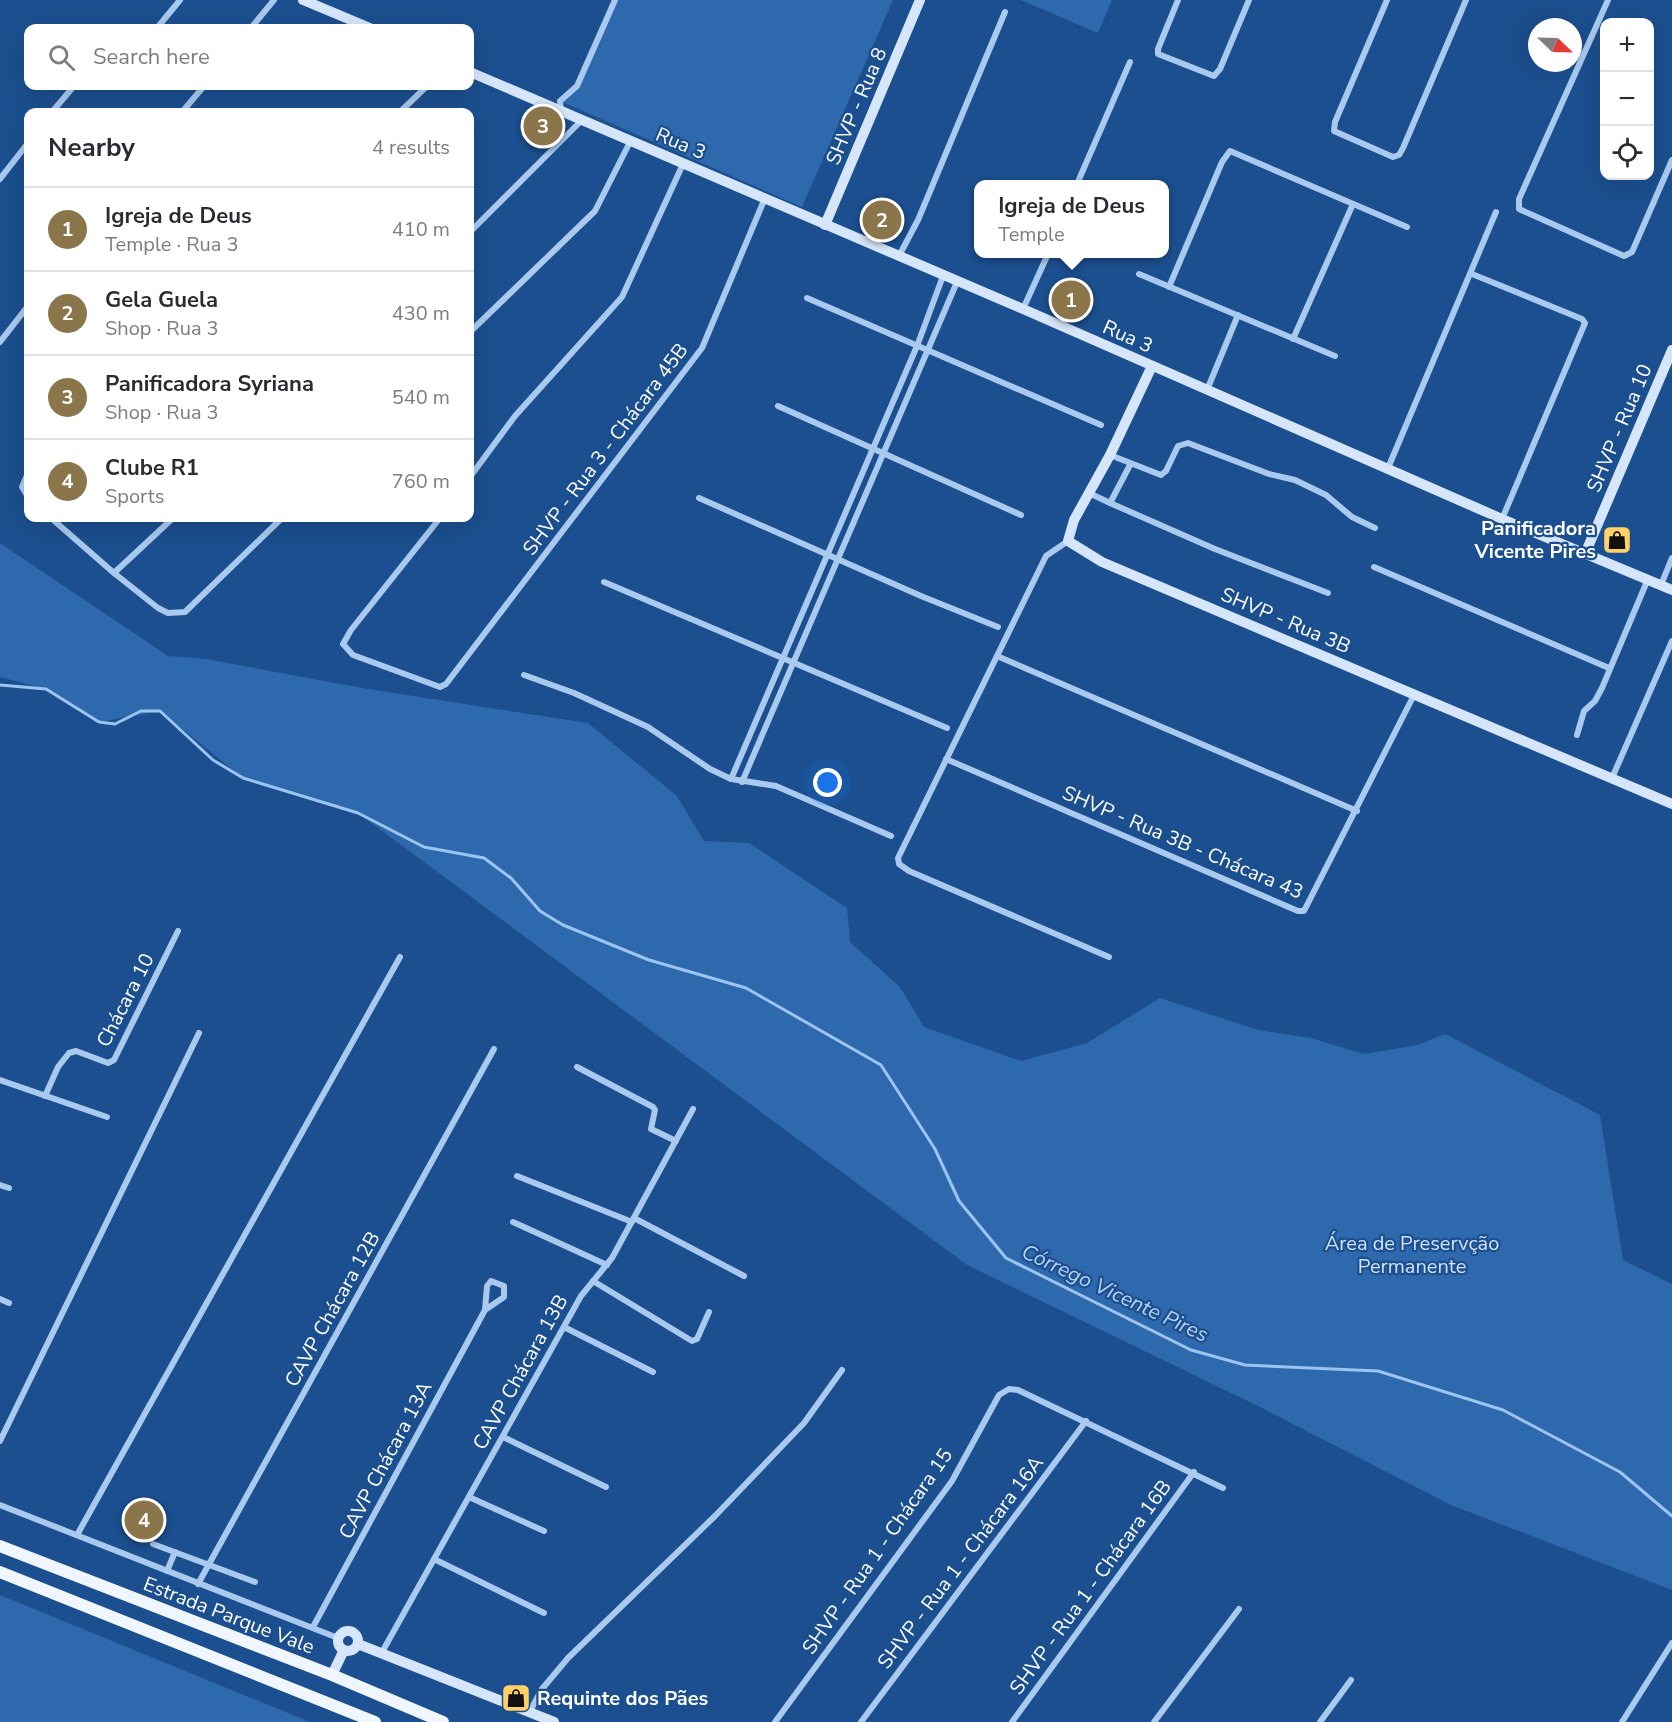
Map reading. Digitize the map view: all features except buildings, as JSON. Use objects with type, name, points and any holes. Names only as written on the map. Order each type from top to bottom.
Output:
[{"type":"main road","name":"Estrada Parque Vale","points":[[0,1546],[332,1675],[443,1722]]},
{"type":"main road","points":[[0,1572],[375,1722]]},
{"type":"street","points":[[160,24],[180,0]]},
{"type":"street","points":[[254,24],[274,0]]},
{"type":"street","points":[[303,0],[360,24]]},
{"type":"street","points":[[562,112],[560,101],[577,86],[615,0]]},
{"type":"street","name":"SHVP - Rua 8","points":[[825,225],[920,0]]},
{"type":"street","points":[[1178,0],[1159,45],[1158,54],[1214,76],[1220,69],[1249,0]]},
{"type":"street","points":[[1387,0],[1335,122],[1334,131],[1393,157],[1399,155],[1403,148],[1466,0]]},
{"type":"street","points":[[1608,0],[1519,198],[1519,209],[1624,256],[1632,252],[1672,160]]},
{"type":"street","points":[[899,256],[918,220],[1005,12]]},
{"type":"street","points":[[1079,180],[1130,62]]},
{"type":"street","name":"Rua 3","points":[[474,74],[1023,309],[1502,519],[1672,590]]},
{"type":"street","points":[[55,108],[71,90]]},
{"type":"street","points":[[185,108],[201,90]]},
{"type":"street","points":[[404,108],[423,90]]},
{"type":"street","points":[[474,228],[582,120]]},
{"type":"street","points":[[474,328],[595,211],[630,142]]},
{"type":"street","points":[[0,179],[24,148]]},
{"type":"street","points":[[1169,287],[1222,162],[1230,152],[1407,226]]},
{"type":"street","points":[[474,472],[515,416],[622,297],[683,164]]},
{"type":"street","name":"SHVP - Rua 3 - Chácara 45B","points":[[437,522],[351,630],[343,644],[353,655],[428,685],[440,687],[446,684],[694,360],[706,341],[765,198]]},
{"type":"street","points":[[1293,339],[1353,204]]},
{"type":"street","points":[[1388,468],[1472,274],[1496,212]]},
{"type":"street","points":[[1023,309],[1045,258]]},
{"type":"street","points":[[1139,274],[1335,356]]},
{"type":"street","points":[[1472,274],[1582,319],[1585,323],[1502,519]]},
{"type":"street","points":[[731,779],[917,346],[943,276]]},
{"type":"street","points":[[742,782],[957,282]]},
{"type":"street","points":[[807,297],[1101,425]]},
{"type":"street","points":[[0,342],[24,311]]},
{"type":"street","points":[[1207,391],[1238,315]]},
{"type":"street","points":[[928,317],[939,323]]},
{"type":"street","name":"SHVP - Rua 10","points":[[1585,554],[1672,350]]},
{"type":"street","points":[[1109,957],[909,871],[899,864],[899,853],[1046,556],[1068,541],[1074,520],[1110,455],[1152,366]]},
{"type":"street","points":[[778,406],[1021,515]]},
{"type":"street","points":[[1110,455],[1130,465],[1161,475],[1166,471],[1179,446],[1188,443],[1269,474],[1295,480],[1326,495],[1352,517],[1375,528]]},
{"type":"street","points":[[1110,503],[1130,465]]},
{"type":"street","points":[[1089,493],[1215,549],[1328,593]]},
{"type":"street","points":[[699,498],[998,627]]},
{"type":"street","points":[[56,522],[114,573],[168,614],[185,612],[278,522]]},
{"type":"street","points":[[114,573],[169,522]]},
{"type":"street","name":"SHVP - Rua 3B","points":[[1068,541],[1102,562],[1672,804]]},
{"type":"street","points":[[1661,585],[1672,558]]},
{"type":"street","points":[[1374,567],[1609,668]]},
{"type":"street","points":[[1577,735],[1584,711],[1597,698],[1648,579]]},
{"type":"street","points":[[604,582],[946,728]]},
{"type":"street","points":[[1612,778],[1672,641]]},
{"type":"street","points":[[997,656],[1357,811]]},
{"type":"street","points":[[524,675],[574,693],[648,727],[710,769],[731,779],[776,786],[891,836]]},
{"type":"street","name":"SHVP - Rua 3B - Chácara 43","points":[[946,759],[1298,911],[1307,909],[1415,693]]},
{"type":"street","name":"Chácara 10","points":[[45,1096],[58,1067],[69,1053],[76,1051],[108,1063],[114,1060],[178,931]]},
{"type":"street","points":[[77,1535],[400,957]]},
{"type":"street","points":[[0,1441],[199,1033]]},
{"type":"street","name":"CAVP Chácara 12B","points":[[198,1584],[494,1049]]},
{"type":"street","points":[[577,1067],[653,1107],[655,1110],[651,1129],[676,1141]]},
{"type":"street","points":[[0,1080],[107,1117]]},
{"type":"street","name":"CAVP Chácara 13B","points":[[381,1654],[564,1327],[593,1281],[607,1265],[693,1109]]},
{"type":"street","points":[[517,1176],[633,1220],[744,1276]]},
{"type":"street","points":[[0,1185],[9,1188]]},
{"type":"street","points":[[513,1222],[607,1265]]},
{"type":"street","name":"CAVP Chácara 13A","points":[[313,1627],[485,1310],[487,1286],[491,1281],[498,1282],[504,1286],[504,1297],[485,1310]]},
{"type":"street","points":[[593,1281],[692,1341],[697,1339],[709,1312]]},
{"type":"street","points":[[0,1299],[9,1303]]},
{"type":"street","points":[[564,1327],[653,1372]]},
{"type":"street","points":[[529,1713],[542,1689],[568,1658],[715,1516],[796,1431],[824,1397],[842,1370]]},
{"type":"street","name":"SHVP - Rua 1 - Chácara 15","points":[[775,1722],[952,1481],[999,1395],[1009,1389],[1018,1390],[1086,1421]]},
{"type":"street","points":[[1086,1421],[1223,1488]]},
{"type":"street","name":"SHVP - Rua 1 - Chácara 16A","points":[[861,1722],[1086,1421]]},
{"type":"street","points":[[503,1437],[606,1487]]},
{"type":"street","name":"SHVP - Rua 1 - Chácara 16B","points":[[1012,1722],[1194,1472]]},
{"type":"street","points":[[470,1497],[544,1531]]},
{"type":"street","points":[[0,1505],[338,1638]]},
{"type":"street","points":[[153,1544],[255,1582]]},
{"type":"street","points":[[167,1571],[175,1552]]},
{"type":"street","points":[[434,1559],[544,1612]]},
{"type":"street","points":[[1154,1722],[1239,1609]]},
{"type":"street","points":[[358,1644],[352,1650],[344,1650],[339,1645],[338,1638],[344,1631],[353,1632],[358,1644],[554,1722]]},
{"type":"street","points":[[1622,1722],[1672,1643]]},
{"type":"street","points":[[332,1675],[344,1650]]},
{"type":"street","points":[[1320,1722],[1351,1680]]},
{"type":"green space","points":[[615,0],[893,0],[802,207],[560,101],[577,86]]},
{"type":"green space","points":[[1021,0],[1112,0],[1098,33]]},
{"type":"green space","name":"Área de Preservção Permanente","points":[[0,543],[168,656],[206,659],[368,689],[588,723],[677,796],[704,841],[749,843],[847,908],[850,942],[900,987],[924,1027],[1021,1061],[1087,1043],[1160,998],[1258,1030],[1311,1038],[1364,1054],[1418,1045],[1445,1034],[1600,1115],[1623,1260],[1672,1284],[1672,1590],[1451,1505],[1260,1407],[967,1265],[358,813],[243,778],[160,711],[99,722],[46,689],[0,677]]},
{"type":"green space","points":[[0,1595],[310,1722],[0,1722]]},
{"type":"waterway","name":"Córrego Vicente Pires","points":[[0,685],[46,689],[99,722],[115,724],[141,711],[160,711],[213,760],[243,778],[358,813],[424,847],[484,858],[511,878],[540,911],[563,925],[649,960],[746,988],[881,1065],[935,1149],[959,1201],[1006,1258],[1191,1350],[1245,1365],[1378,1371],[1503,1410],[1620,1472],[1672,1516]]},
{"type":"place","name":"Panificadora Syriana","points":[[543,126]]},
{"type":"place","name":"Gela Guela","points":[[882,220]]},
{"type":"place","name":"Igreja de Deus","points":[[1071,300]]},
{"type":"place","name":"Panificadora Vicente Pires","points":[[1617,540]]},
{"type":"place","name":"Clube R1","points":[[144,1520]]},
{"type":"place","name":"Requinte dos Pães","points":[[516,1698]]}]
